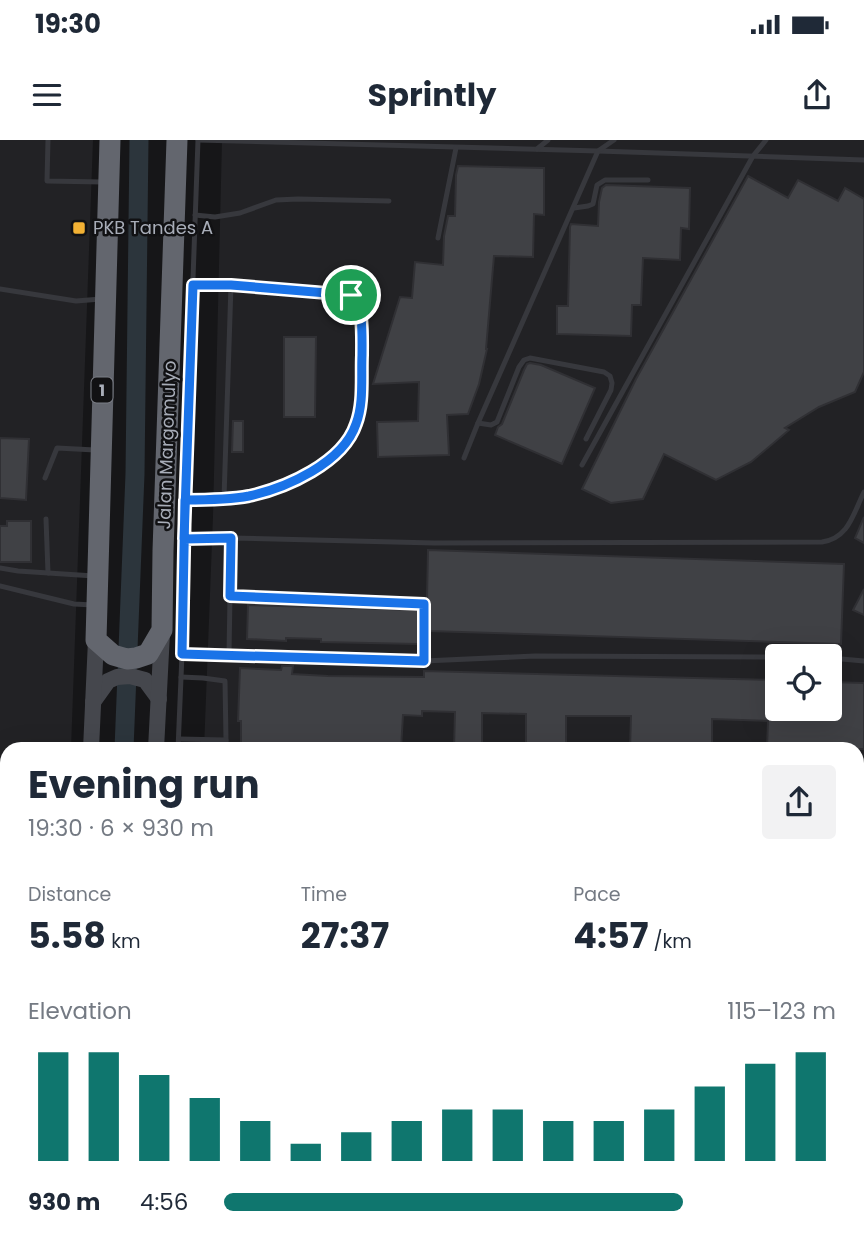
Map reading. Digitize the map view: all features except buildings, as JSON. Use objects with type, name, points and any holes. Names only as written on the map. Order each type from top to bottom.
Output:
[{"type":"highway","name":"1","points":[[96,640],[110,140]]},
{"type":"highway","name":"Jalan Margomulyo","points":[[162,630],[177,140]]},
{"type":"highway","points":[[163,551],[184,539]]},
{"type":"highway","points":[[96,640],[113,655],[127,659],[136,658],[148,654],[162,630]]},
{"type":"main road","name":"Jalan Margomulyo","points":[[156,742],[162,630]]},
{"type":"main road","points":[[91,742],[96,640]]},
{"type":"main road","points":[[93,702],[108,681],[130,676],[145,680],[159,699]]},
{"type":"lane","points":[[48,140],[47,181],[109,183]]},
{"type":"lane","points":[[179,742],[198,140],[864,160]]},
{"type":"lane","points":[[537,149],[548,140]]},
{"type":"lane","points":[[464,458],[598,151],[614,140]]},
{"type":"lane","points":[[582,466],[753,156],[766,140]]},
{"type":"lane","points":[[438,238],[456,148]]},
{"type":"lane","points":[[574,208],[593,204],[597,185],[605,180],[648,180]]},
{"type":"lane","points":[[195,215],[215,217],[240,213],[276,200],[389,201]]},
{"type":"lane","points":[[185,500],[248,496],[282,486],[311,472],[344,447],[356,425],[361,397],[360,311],[357,300],[351,295],[231,285],[193,285]]},
{"type":"lane","points":[[225,498],[231,285]]},
{"type":"lane","points":[[0,289],[76,302],[106,298]]},
{"type":"lane","points":[[478,423],[491,425],[496,422],[519,367],[524,360],[530,358],[604,372],[610,376],[611,390],[586,439]]},
{"type":"lane","points":[[45,478],[57,448],[100,450]]},
{"type":"lane","points":[[184,539],[434,543],[822,542],[832,541],[844,532],[864,492]]},
{"type":"lane","points":[[46,519],[48,573]]},
{"type":"lane","points":[[229,654],[231,538]]},
{"type":"lane","points":[[0,568],[97,577]]},
{"type":"lane","points":[[0,586],[74,604],[96,606]]},
{"type":"lane","points":[[230,596],[424,604],[424,661]]},
{"type":"lane","points":[[182,654],[424,661],[535,656],[765,657]]},
{"type":"lane","points":[[842,659],[864,661]]},
{"type":"lane","points":[[179,739],[226,740],[225,681],[181,677]]},
{"type":"shaded area","points":[[0,140],[93,140],[71,742],[0,742]]},
{"type":"shaded area","points":[[222,140],[864,140],[864,742],[204,742]]},
{"type":"waterway","points":[[124,742],[135,474],[139,140]]},
{"type":"place","name":"PKB Tandes A","points":[[79,228]]},
{"type":"route","points":[[351,295],[231,285],[193,285],[185,500],[184,539],[231,538],[230,596],[424,604],[424,661],[182,654],[185,500],[248,496],[282,486],[311,472],[344,447],[356,425],[361,397],[360,311],[357,300],[351,295]]}]
